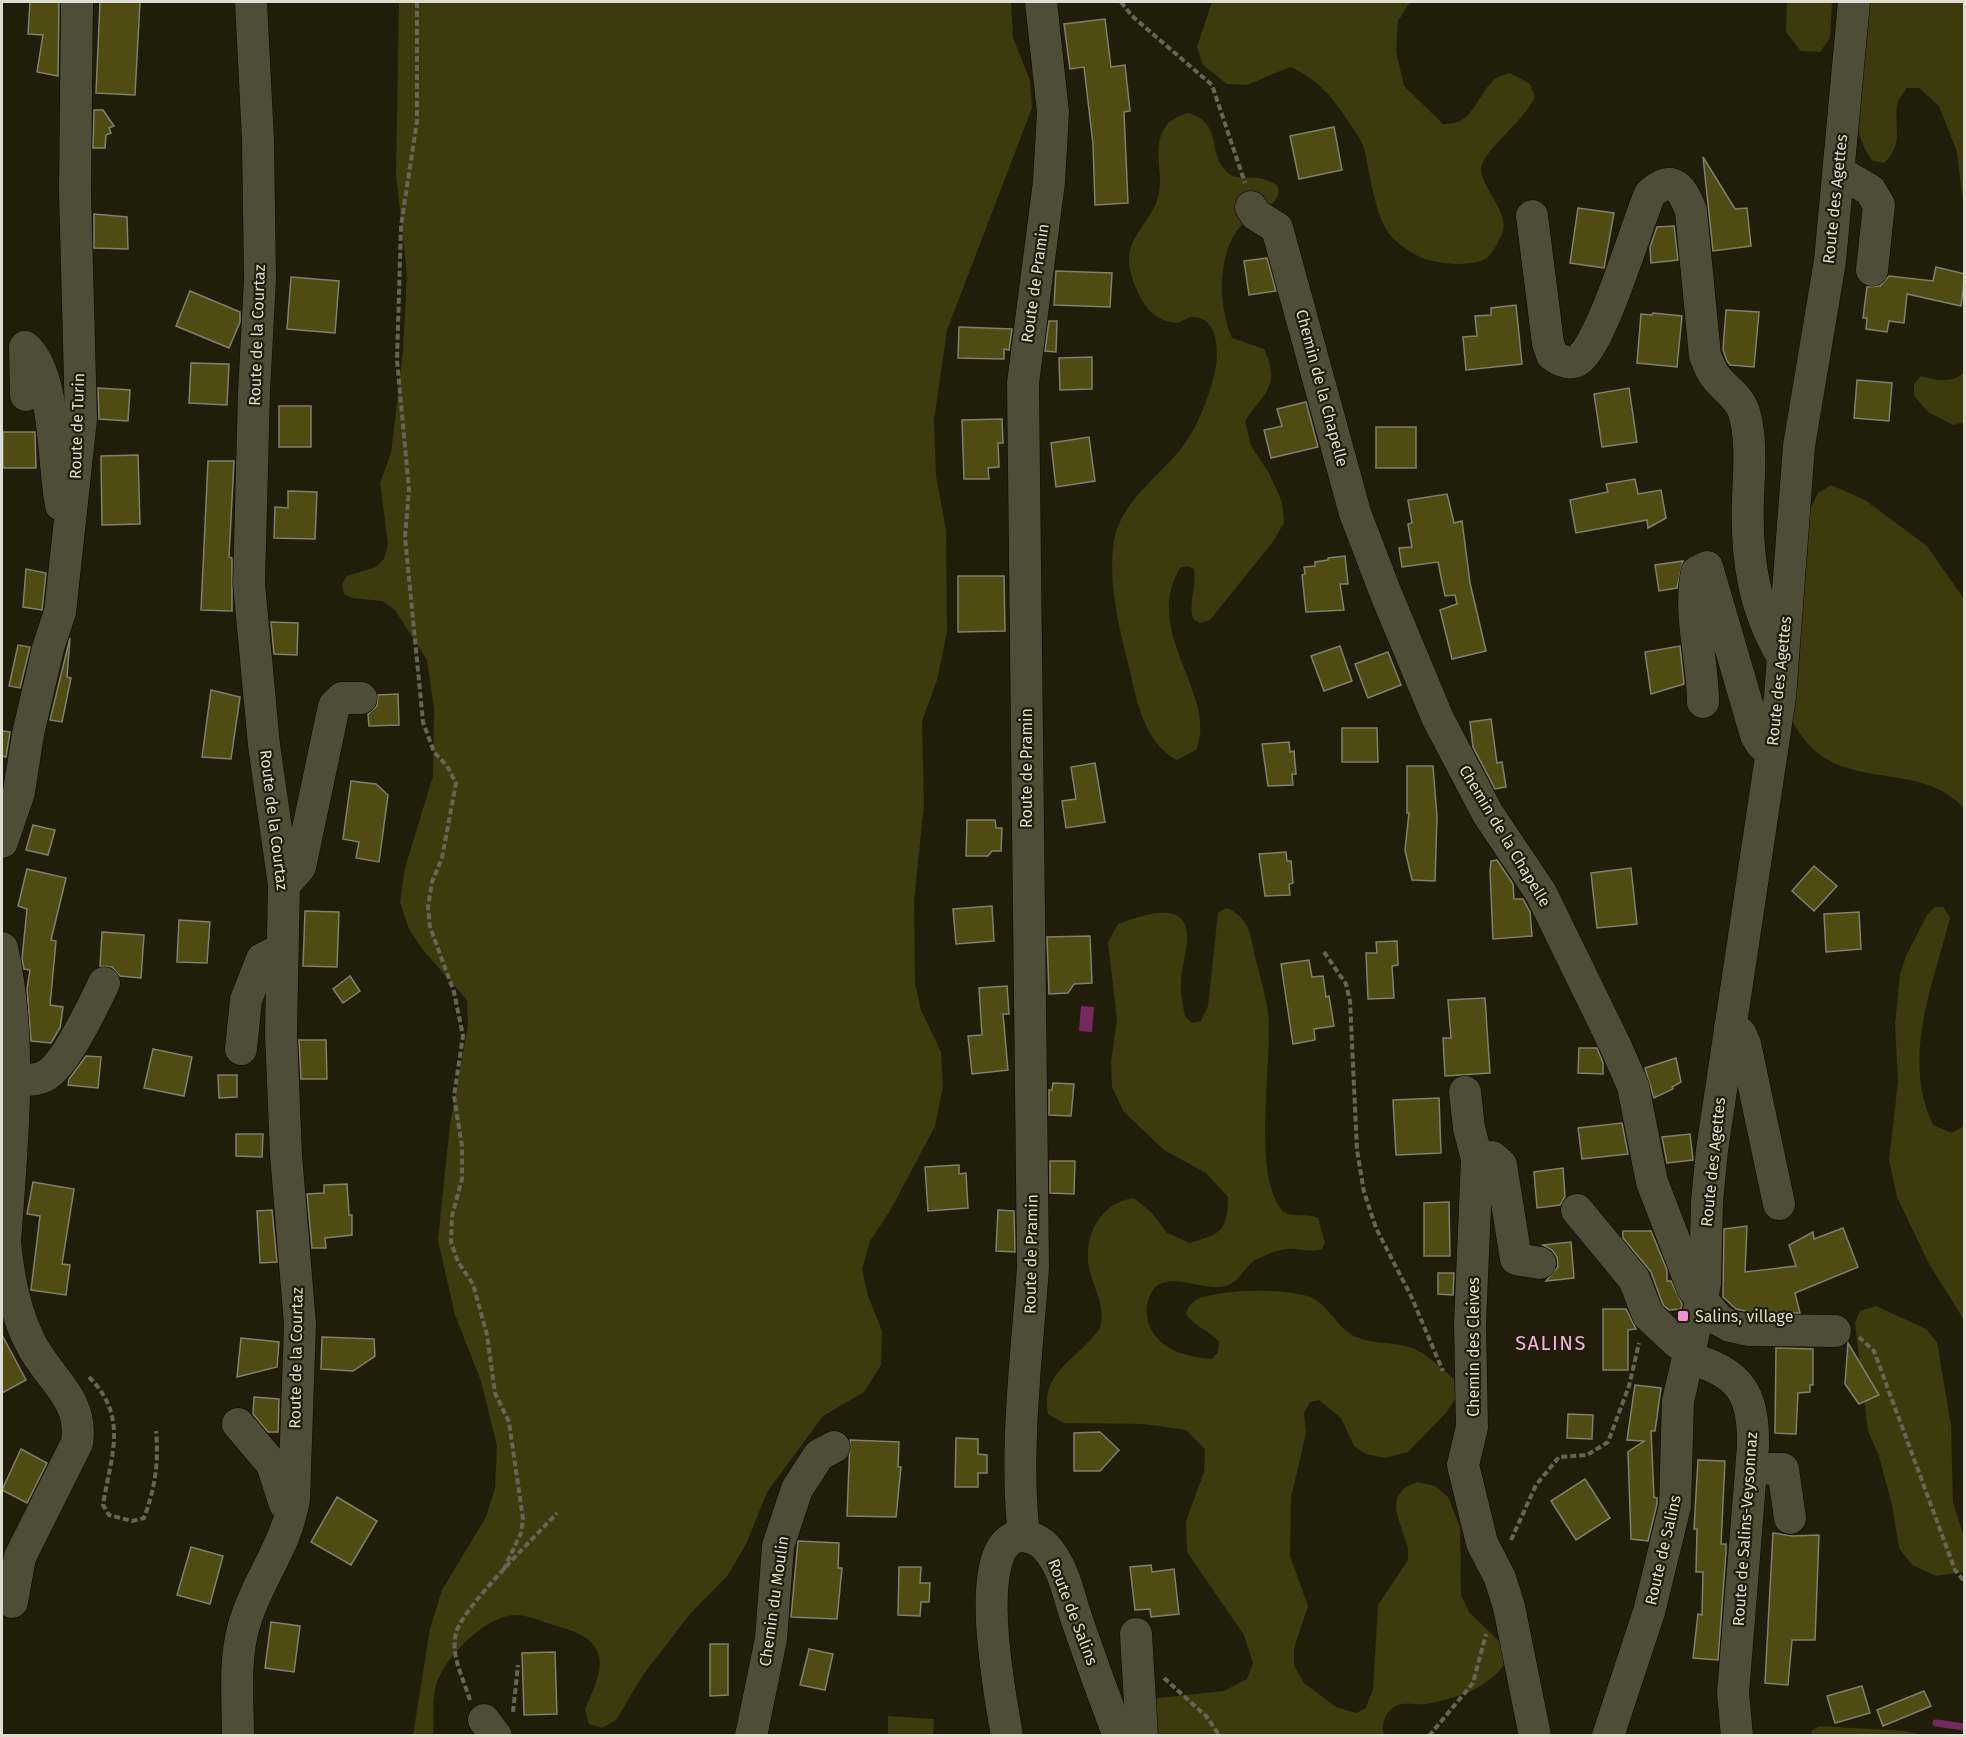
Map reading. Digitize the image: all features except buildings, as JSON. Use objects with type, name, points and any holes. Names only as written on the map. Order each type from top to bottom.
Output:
[{"type":"street","name":"Route de Turin","points":[[2,842],[19,792],[28,734],[48,648],[60,612],[72,519],[81,419],[75,191],[77,2]]},
{"type":"street","name":"Route de la Courtaz","points":[[238,1736],[238,1664],[243,1629],[290,1522],[294,1499],[300,1324],[286,1155],[281,1033],[284,885],[264,745],[249,584],[254,392],[260,279],[258,140],[251,2]]},
{"type":"street","name":"Route de Pramin","points":[[1024,1536],[1022,1516],[1024,1405],[1033,1267],[1029,1105],[1023,383],[1049,182],[1053,112],[1041,2]]},
{"type":"street","name":"Route des Agettes","points":[[1689,1354],[1703,1297],[1708,1179],[1772,749],[1783,658],[1798,446],[1849,270],[1839,172],[1854,2]]},
{"type":"street","points":[[1839,172],[1870,190],[1879,205],[1849,270]]},
{"type":"street","points":[[1532,216],[1548,343],[1552,355],[1563,361],[1575,362],[1587,353],[1602,323],[1650,194],[1660,184],[1668,183],[1677,186],[1685,194],[1691,211],[1705,357],[1713,374],[1738,400],[1744,414],[1748,446],[1748,554],[1761,616],[1783,658]]},
{"type":"street","name":"Chemin de la Chapelle","points":[[1251,207],[1256,215],[1277,228],[1355,513],[1433,709],[1488,814],[1541,893],[1615,1045],[1633,1086],[1652,1182],[1694,1289],[1703,1297],[1719,1320],[1730,1326],[1748,1330],[1835,1330]]},
{"type":"street","points":[[26,395],[13,355],[34,354],[52,411],[55,479],[62,510],[72,519]]},
{"type":"street","points":[[1702,702],[1703,672],[1693,593],[1697,572],[1707,567],[1756,735],[1762,745],[1772,749]]},
{"type":"street","points":[[284,885],[300,867],[334,706],[342,698],[361,699]]},
{"type":"street","points":[[2,948],[12,1024],[13,1079],[5,1242],[7,1261],[20,1317],[28,1340],[41,1362],[74,1404],[79,1428],[76,1443],[20,1557],[12,1602]]},
{"type":"street","points":[[241,1049],[246,1000],[262,959],[282,949]]},
{"type":"street","points":[[13,1079],[28,1080],[46,1076],[83,1028],[104,983]]},
{"type":"street","points":[[1730,1028],[1740,1033],[1745,1044],[1779,1204]]},
{"type":"street","name":"Chemin des Cleives","points":[[1466,1092],[1469,1128],[1477,1159],[1470,1324],[1472,1427],[1463,1465],[1482,1543],[1500,1578],[1509,1607],[1536,1736]]},
{"type":"street","points":[[1477,1159],[1492,1157],[1501,1165],[1516,1259],[1540,1263]]},
{"type":"street","points":[[1577,1210],[1634,1279],[1648,1315],[1689,1354]]},
{"type":"street","name":"Route de Salins","points":[[1608,1736],[1649,1612],[1672,1524],[1677,1490],[1678,1401],[1689,1354]]},
{"type":"street","name":"Route de Salins-Veysonnaz","points":[[1689,1354],[1733,1377],[1745,1394],[1752,1411],[1753,1446],[1739,1593],[1733,1693],[1737,1736]]},
{"type":"street","points":[[238,1424],[272,1464],[290,1522]]},
{"type":"street","name":"Chemin du Moulin","points":[[752,1736],[771,1639],[778,1546],[797,1489],[819,1455],[834,1447]]},
{"type":"street","points":[[1739,1593],[1757,1580],[1761,1568],[1772,1458],[1783,1468],[1790,1518]]},
{"type":"street","points":[[1007,1736],[994,1657],[993,1594],[1001,1552],[1009,1541],[1024,1536]]},
{"type":"street","name":"Route de Salins","points":[[1024,1536],[1045,1545],[1056,1561],[1119,1736]]},
{"type":"street","points":[[1137,1645],[1142,1736]]},
{"type":"path","points":[[417,2],[417,121],[401,226],[397,360],[409,490],[405,537],[423,722],[434,752],[447,766],[456,783],[442,858],[432,882],[428,907],[430,927],[454,992],[463,1036],[454,1096],[462,1146],[462,1179],[452,1216],[452,1242],[458,1262],[473,1284],[487,1335],[495,1393],[509,1422],[523,1519],[520,1533],[502,1573]]},
{"type":"path","points":[[1121,2],[1132,16],[1212,85],[1251,207]]},
{"type":"path","points":[[1324,952],[1346,984],[1350,1001],[1356,1150],[1364,1192],[1376,1228],[1411,1296],[1448,1381]]},
{"type":"path","points":[[1500,1578],[1513,1532],[1536,1485],[1559,1457],[1587,1455],[1608,1442],[1629,1386],[1648,1315]]},
{"type":"path","points":[[1835,1330],[1851,1333],[1874,1351],[1955,1570],[1965,1581]]},
{"type":"path","points":[[82,1371],[103,1391],[112,1411],[115,1435],[103,1504],[109,1515],[132,1521],[144,1518],[155,1488],[158,1453],[156,1431]]},
{"type":"path","points":[[518,1665],[513,1710],[498,1725],[471,1702],[455,1655],[456,1632],[474,1604],[557,1513]]},
{"type":"path","points":[[1429,1736],[1473,1683],[1487,1631]]},
{"type":"path","points":[[1137,1645],[1206,1716],[1220,1736]]},
{"type":"shaded area","points":[[399,2],[1011,2],[1013,38],[1030,80],[1032,108],[947,330],[934,420],[936,476],[946,530],[947,632],[937,680],[922,721],[924,804],[914,901],[915,983],[921,1010],[941,1052],[943,1086],[935,1126],[890,1211],[870,1241],[862,1269],[868,1296],[882,1331],[881,1365],[864,1392],[823,1416],[767,1492],[747,1542],[728,1575],[690,1614],[643,1675],[616,1720],[602,1728],[589,1724],[585,1709],[599,1669],[597,1650],[589,1640],[573,1631],[516,1615],[491,1622],[466,1641],[455,1653],[446,1665],[435,1689],[433,1735],[413,1735],[430,1629],[442,1590],[486,1517],[495,1488],[497,1446],[481,1381],[455,1315],[438,1240],[450,1124],[468,1026],[467,1000],[423,950],[409,929],[400,902],[405,868],[433,776],[434,708],[427,660],[395,610],[382,601],[352,598],[344,594],[342,584],[347,576],[376,567],[384,559],[388,544],[380,483],[391,453],[403,351],[407,275],[396,174]]},
{"type":"shaded area","points":[[1212,2],[1410,2],[1398,21],[1396,51],[1404,86],[1443,124],[1461,121],[1467,116],[1498,77],[1510,73],[1530,84],[1535,97],[1530,106],[1488,153],[1481,169],[1482,177],[1500,210],[1504,228],[1489,256],[1474,263],[1442,263],[1423,258],[1400,245],[1388,232],[1379,214],[1362,142],[1330,97],[1309,77],[1290,67],[1247,85],[1227,84],[1203,65],[1197,47]]},
{"type":"shaded area","points":[[1787,2],[1832,2],[1830,38],[1820,52],[1801,51],[1786,32]]},
{"type":"shaded area","points":[[1865,2],[1964,2],[1964,211],[1957,152],[1939,106],[1919,88],[1907,88],[1898,101],[1896,143],[1894,150],[1884,163],[1873,161],[1863,144],[1854,105],[1854,84]]},
{"type":"shaded area","points":[[1188,113],[1199,118],[1211,131],[1217,155],[1230,175],[1261,178],[1277,185],[1278,192],[1272,204],[1240,227],[1232,238],[1224,266],[1222,296],[1227,325],[1232,338],[1264,349],[1269,361],[1271,380],[1268,388],[1245,421],[1251,446],[1269,473],[1282,502],[1284,523],[1272,543],[1210,620],[1200,623],[1193,619],[1191,607],[1194,569],[1187,566],[1180,568],[1170,592],[1169,616],[1174,640],[1198,708],[1200,729],[1196,750],[1177,760],[1158,745],[1145,724],[1141,712],[1116,609],[1112,558],[1118,526],[1125,512],[1188,439],[1204,407],[1215,372],[1217,347],[1208,323],[1193,317],[1176,323],[1163,320],[1155,315],[1148,309],[1138,292],[1129,265],[1133,242],[1157,202],[1160,185],[1158,154],[1160,138],[1170,122]]},
{"type":"shaded area","points":[[1964,372],[1964,422],[1953,425],[1928,412],[1914,396],[1914,384],[1921,376],[1949,380]]},
{"type":"shaded area","points":[[1831,485],[1865,500],[1927,546],[1964,599],[1964,808],[1948,795],[1930,786],[1836,764],[1809,745],[1786,709],[1809,512],[1818,493]]},
{"type":"shaded area","points":[[1935,907],[1943,907],[1950,918],[1923,1021],[1920,1073],[1924,1099],[1933,1125],[1952,1133],[1964,1126],[1964,1320],[1928,1262],[1897,1197],[1889,1160],[1898,1082],[1895,1024],[1900,975],[1906,956],[1927,915]]},
{"type":"shaded area","points":[[1226,908],[1240,917],[1248,929],[1268,1013],[1265,1142],[1272,1190],[1283,1212],[1318,1218],[1325,1243],[1322,1249],[1318,1250],[1286,1249],[1263,1256],[1250,1264],[1235,1281],[1225,1286],[1204,1286],[1170,1281],[1161,1284],[1153,1290],[1148,1301],[1147,1317],[1157,1338],[1170,1349],[1194,1357],[1212,1359],[1218,1352],[1219,1342],[1186,1314],[1189,1306],[1196,1300],[1207,1296],[1255,1291],[1304,1295],[1326,1308],[1352,1335],[1365,1340],[1403,1345],[1415,1349],[1454,1379],[1456,1398],[1446,1413],[1408,1452],[1385,1458],[1366,1454],[1354,1446],[1341,1418],[1319,1400],[1310,1402],[1304,1413],[1306,1433],[1291,1498],[1290,1556],[1308,1606],[1294,1648],[1294,1666],[1304,1683],[1336,1707],[1356,1713],[1366,1708],[1373,1689],[1378,1605],[1408,1560],[1408,1548],[1396,1511],[1397,1498],[1404,1488],[1417,1482],[1435,1486],[1448,1497],[1460,1527],[1461,1595],[1469,1612],[1504,1646],[1506,1662],[1491,1679],[1471,1691],[1448,1699],[1426,1704],[1401,1704],[1394,1707],[1385,1718],[1384,1735],[1148,1735],[1152,1704],[1158,1698],[1224,1691],[1247,1679],[1253,1663],[1244,1635],[1187,1552],[1186,1521],[1204,1472],[1205,1449],[1186,1430],[1144,1424],[1064,1423],[1048,1414],[1047,1401],[1053,1380],[1100,1326],[1101,1308],[1089,1269],[1088,1250],[1094,1228],[1105,1212],[1113,1205],[1134,1198],[1152,1213],[1167,1233],[1190,1243],[1209,1237],[1221,1229],[1224,1224],[1228,1197],[1206,1173],[1164,1150],[1124,1112],[1112,1087],[1111,1061],[1117,1020],[1108,942],[1118,924],[1159,913],[1178,916],[1184,923],[1187,934],[1181,988],[1185,1016],[1192,1023],[1201,1021],[1208,1006],[1218,913]]},
{"type":"shaded area","points":[[1081,1006],[1094,1007],[1092,1032],[1079,1031]]},
{"type":"shaded area","points":[[1876,1306],[1926,1329],[1937,1342],[1951,1426],[1953,1502],[1964,1537],[1964,1572],[1936,1576],[1912,1565],[1899,1548],[1892,1505],[1879,1456],[1868,1431],[1855,1323],[1860,1311]]},
{"type":"shaded area","points":[[888,1716],[934,1719],[933,1735],[888,1735]]},
{"type":"shaded area","points":[[1821,1726],[1905,1731],[1921,1735],[1811,1735],[1812,1730]]},
{"type":"waterway","points":[[1936,1723],[1964,1727]]},
{"type":"place","name":"Salins, village","points":[[1683,1316]]},
{"type":"district","name":"SALINS","points":[[1551,1343]]}]
